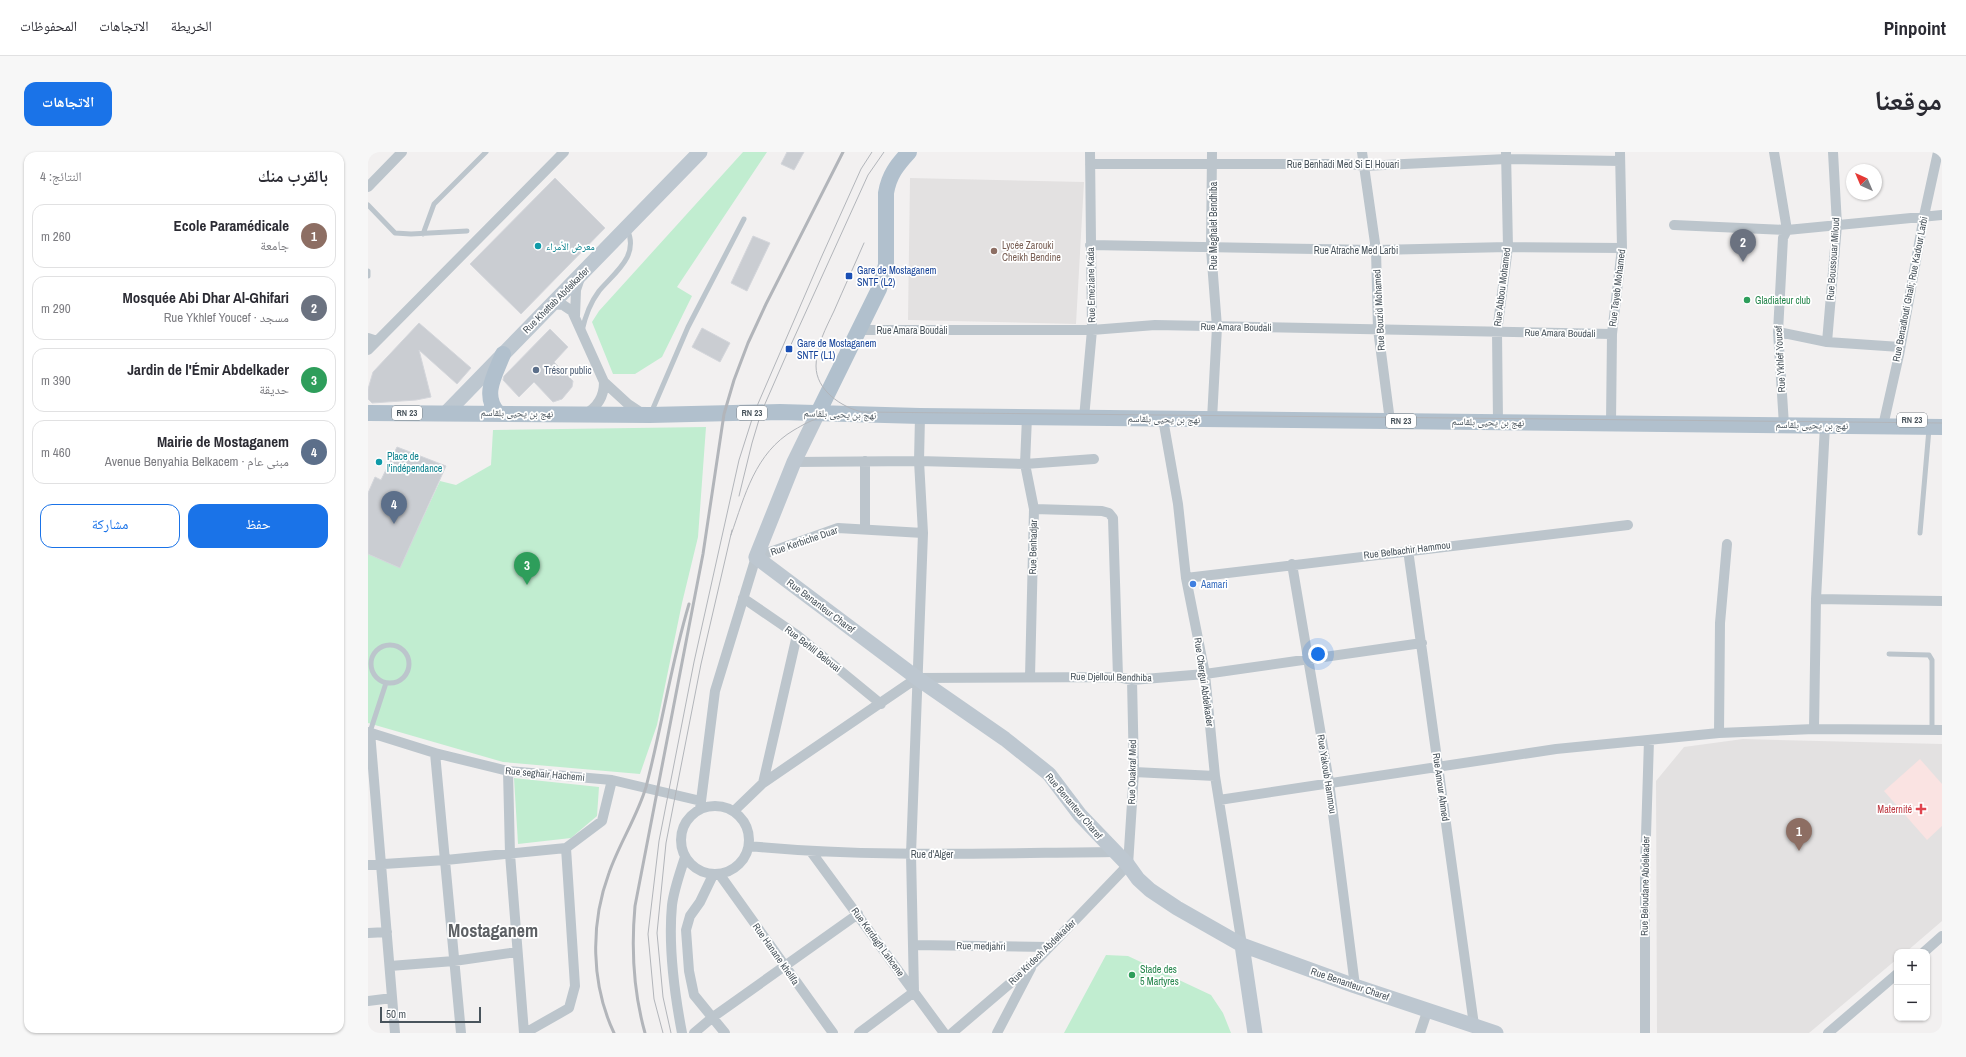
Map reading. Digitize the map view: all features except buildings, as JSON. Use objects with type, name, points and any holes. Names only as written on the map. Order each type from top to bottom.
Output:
[{"type":"main road","name":"Rue Khettab Abdelkader","points":[[446,413],[700,152]]},
{"type":"main road","points":[[756,557],[794,462],[879,289],[886,265],[886,193],[888,182],[898,164],[909,152]]},
{"type":"main road","points":[[498,413],[490,401],[490,393],[491,384],[503,354]]},
{"type":"main road","name":"نهج بن يحيى بلقاسم","points":[[446,413],[647,415],[780,412],[920,416],[1163,419],[1935,426]]},
{"type":"main road","name":"RN 23","points":[[368,413],[446,413]]},
{"type":"main road","name":"نهج بن يحيى بلقاسم","points":[[1883,426],[1891,421],[1942,418]]},
{"type":"main road","name":"Rue Benanteur Charef","points":[[756,557],[917,678],[1005,739],[1049,774],[1080,815],[1128,865],[1138,879],[1150,890],[1242,945],[1355,986],[1428,1009],[1496,1033]]},
{"type":"main road","points":[[1242,945],[1255,1033]]},
{"type":"street","points":[[368,187],[402,152]]},
{"type":"street","points":[[368,350],[373,340],[564,152]]},
{"type":"street","name":"Rue Emeziane Kada","points":[[1084,418],[1092,330],[1090,152]]},
{"type":"street","name":"Rue Meghalet Bendhiba","points":[[1212,152],[1211,248],[1217,327],[1212,419]]},
{"type":"street","name":"Rue Bouzid Mohamed","points":[[1362,152],[1376,250],[1378,329],[1390,421]]},
{"type":"street","name":"Rue Ykhlef Youcef","points":[[1774,152],[1787,230],[1783,238],[1778,332],[1784,425]]},
{"type":"street","name":"Rue Boussouar Miloud","points":[[1827,342],[1837,225],[1833,152]]},
{"type":"street","name":"Rue Benadlouti Ghali; Rue Kadour Larbi","points":[[1883,426],[1938,152]]},
{"type":"street","name":"Rue Benhadi Med Si El Houari","points":[[1090,164],[1352,164],[1364,166],[1506,156],[1620,157]]},
{"type":"street","name":"Rue Abbou Mohamed","points":[[1498,422],[1497,332],[1508,247],[1506,156]]},
{"type":"street","name":"Rue Tayeb Mohamed","points":[[1611,423],[1612,334],[1622,248],[1620,157]]},
{"type":"street","points":[[1674,225],[1787,230],[1942,215]]},
{"type":"street","name":"Rue Atrache Med Larbi","points":[[1090,245],[1376,250],[1508,247],[1622,248]]},
{"type":"street","points":[[575,316],[576,290],[581,274]]},
{"type":"street","points":[[552,304],[568,308],[575,316],[604,382],[628,404],[647,415]]},
{"type":"street","name":"Rue Amara Boudali","points":[[860,330],[1092,330],[1155,325],[1612,334]]},
{"type":"street","points":[[1778,332],[1827,342],[1900,347]]},
{"type":"street","points":[[584,415],[597,405],[604,390],[604,382]]},
{"type":"street","points":[[859,1033],[914,992],[911,854],[923,532],[919,461],[920,416]]},
{"type":"street","name":"Rue Benhadjar","points":[[1027,417],[1026,464],[1034,509],[1030,677]]},
{"type":"street","name":"Rue Chergui Abdelkader","points":[[1163,419],[1178,504],[1186,578],[1204,674],[1219,800],[1242,945]]},
{"type":"street","points":[[1814,729],[1816,598],[1825,425]]},
{"type":"street","points":[[794,462],[919,461],[1026,464],[1094,459]]},
{"type":"street","points":[[865,461],[865,529]]},
{"type":"street","points":[[1034,509],[1102,511],[1113,518],[1118,676]]},
{"type":"street","name":"Rue Belbachir Hammou","points":[[1186,578],[1408,550],[1628,525]]},
{"type":"street","name":"Rue Kerbiche Duar","points":[[756,557],[838,528],[923,532]]},
{"type":"street","points":[[1719,733],[1720,623],[1727,544]]},
{"type":"street","name":"Rue Amour Ahmed","points":[[1408,550],[1474,1025]]},
{"type":"street","points":[[701,805],[717,806],[734,811],[742,818],[747,826],[750,836],[746,856],[739,865],[731,871],[717,875],[702,873],[692,866],[685,857],[681,847],[681,836],[684,825],[701,805],[715,691],[756,557]]},
{"type":"street","name":"Rue Yakoub Hammou","points":[[1292,564],[1329,782],[1355,986]]},
{"type":"street","name":"Rue Behlil Belouai","points":[[743,598],[796,635],[881,704]]},
{"type":"street","points":[[1816,598],[1942,601]]},
{"type":"street","points":[[763,784],[796,635]]},
{"type":"street","name":"Rue Djelloul Bendhiba","points":[[917,678],[1118,676],[1132,680],[1204,674],[1422,643]]},
{"type":"street","points":[[734,811],[763,784],[917,678]]},
{"type":"street","name":"Rue Ouakraf Med","points":[[1128,865],[1134,772],[1132,680]]},
{"type":"street","points":[[1219,800],[1329,782],[1556,749],[1719,733],[1814,729],[1937,730]]},
{"type":"street","points":[[369,732],[395,1033]]},
{"type":"street","name":"Rue seghair Hachemi","points":[[369,732],[435,753],[508,771],[612,780],[701,805]]},
{"type":"street","name":"Rue Beloudane Abdelkader","points":[[1645,1033],[1645,868],[1649,740]]},
{"type":"street","points":[[435,753],[461,1033]]},
{"type":"street","points":[[508,771],[510,854],[517,952],[525,1033],[569,1008],[575,986],[566,848]]},
{"type":"street","points":[[1134,772],[1216,776]]},
{"type":"street","points":[[368,865],[446,860],[566,848],[602,821],[612,780]]},
{"type":"street","name":"Rue d'Alger","points":[[749,846],[812,852],[911,854],[1115,852]]},
{"type":"street","name":"Rue Kerdagh Lahcene","points":[[812,852],[944,1033]]},
{"type":"street","points":[[682,1033],[675,997],[671,938],[672,904],[685,857]]},
{"type":"street","name":"Rue Kridech Abdelkader","points":[[952,1033],[1034,963],[1128,865]]},
{"type":"street","points":[[717,875],[690,916],[686,930],[689,971],[694,995],[725,1033]]},
{"type":"street","name":"Rue Hanane khelifa","points":[[717,875],[833,1033]]},
{"type":"street","points":[[694,1033],[713,1017],[858,914]]},
{"type":"street","points":[[368,933],[387,932]]},
{"type":"street","points":[[1927,949],[1942,936]]},
{"type":"street","name":"Rue medjahri","points":[[913,945],[1049,947]]},
{"type":"street","points":[[390,966],[454,961],[517,952]]},
{"type":"street","points":[[997,1033],[1034,963]]},
{"type":"street","points":[[1828,1033],[1894,977]]},
{"type":"street","points":[[368,1001],[392,998]]},
{"type":"street","points":[[1420,1033],[1428,1009]]},
{"type":"lane","points":[[423,234],[434,204],[486,152]]},
{"type":"lane","points":[[368,205],[395,232],[423,234],[466,231]]},
{"type":"lane","points":[[647,415],[688,328],[744,219]]},
{"type":"lane","points":[[582,332],[584,321],[593,301],[623,266],[629,256],[631,241],[627,228]]},
{"type":"lane","points":[[1920,533],[1935,426]]},
{"type":"lane","points":[[394,646],[404,652],[409,663],[409,668],[402,679],[398,682],[386,683],[376,677],[371,666],[372,660],[378,650],[383,647],[394,646]]},
{"type":"lane","points":[[1889,654],[1929,655],[1932,660],[1937,730]]},
{"type":"lane","points":[[369,732],[386,683]]},
{"type":"shaded area","name":"Lycée Zarouki Cheikh Bendine","points":[[910,178],[1084,182],[1076,324],[908,320]]},
{"type":"shaded area","points":[[1743,739],[1942,744],[1942,921],[1909,949],[1894,949],[1894,962],[1809,1033],[1657,1033],[1656,781],[1684,747]]},
{"type":"shaded area","name":"Maternité","points":[[1920,759],[1942,784],[1942,826],[1927,840],[1884,791]]},
{"type":"green space","points":[[743,152],[767,152],[677,287],[692,296],[662,357],[635,374],[613,374],[592,322],[599,311]]},
{"type":"green space","points":[[706,427],[698,537],[682,603],[657,725],[640,774],[503,762],[368,723],[368,554],[400,567],[440,481],[456,485],[491,465],[493,430]]},
{"type":"green space","points":[[514,778],[599,787],[597,816],[571,838],[518,844]]},
{"type":"green space","name":"Stade des 5 Martyres","points":[[1106,955],[1128,956],[1211,995],[1223,1013],[1231,1033],[1064,1033]]},
{"type":"tram line","points":[[663,1033],[654,999],[648,934],[659,841],[694,662],[739,460],[754,413],[861,169],[872,152]]},
{"type":"tram line","points":[[739,496],[761,413],[868,175],[884,152]]},
{"type":"tram line","points":[[864,243],[822,337],[816,359],[817,375],[825,390],[838,402],[854,410],[862,412],[1942,423]]},
{"type":"tram line","points":[[731,535],[753,476],[770,450],[781,439],[801,426],[818,419],[840,416],[871,418]]},
{"type":"tram line","points":[[671,1033],[663,997],[657,933],[666,843],[701,664],[732,530]]},
{"type":"railway","points":[[645,1033],[638,1001],[634,970],[633,938],[635,906],[703,554],[724,414],[734,380],[748,343],[766,304],[843,152]]},
{"type":"railway","points":[[614,1033],[606,1014],[597,974],[596,933],[599,913],[609,873],[638,809],[646,787],[677,649],[689,604]]},
{"type":"place","name":"معرض الأمراء","points":[[538,246]]},
{"type":"place","name":"Lycée Zarouki Cheikh Bendine","points":[[994,251]]},
{"type":"place","name":"Mosquée Abi Dhar Al-Ghifari","points":[[1743,262]]},
{"type":"place","name":"Gare de Mostaganem SNTF (L2)","points":[[849,276]]},
{"type":"place","name":"Gladiateur club","points":[[1747,300]]},
{"type":"place","name":"Gare de Mostaganem SNTF (L1)","points":[[789,349]]},
{"type":"place","name":"Trésor public","points":[[536,370]]},
{"type":"place","name":"Place de l'indépendance","points":[[379,462]]},
{"type":"place","name":"Mairie de Mostaganem","points":[[394,524]]},
{"type":"place","name":"Aamari","points":[[1193,584]]},
{"type":"place","name":"Jardin de l'Émir Abdelkader","points":[[527,585]]},
{"type":"place","name":"Maternité","points":[[1921,809]]},
{"type":"place","name":"Ecole Paramédicale","points":[[1799,851]]},
{"type":"place","name":"Stade des 5 Martyres","points":[[1132,975]]},
{"type":"district","name":"Mostaganem","points":[[493,930]]}]
